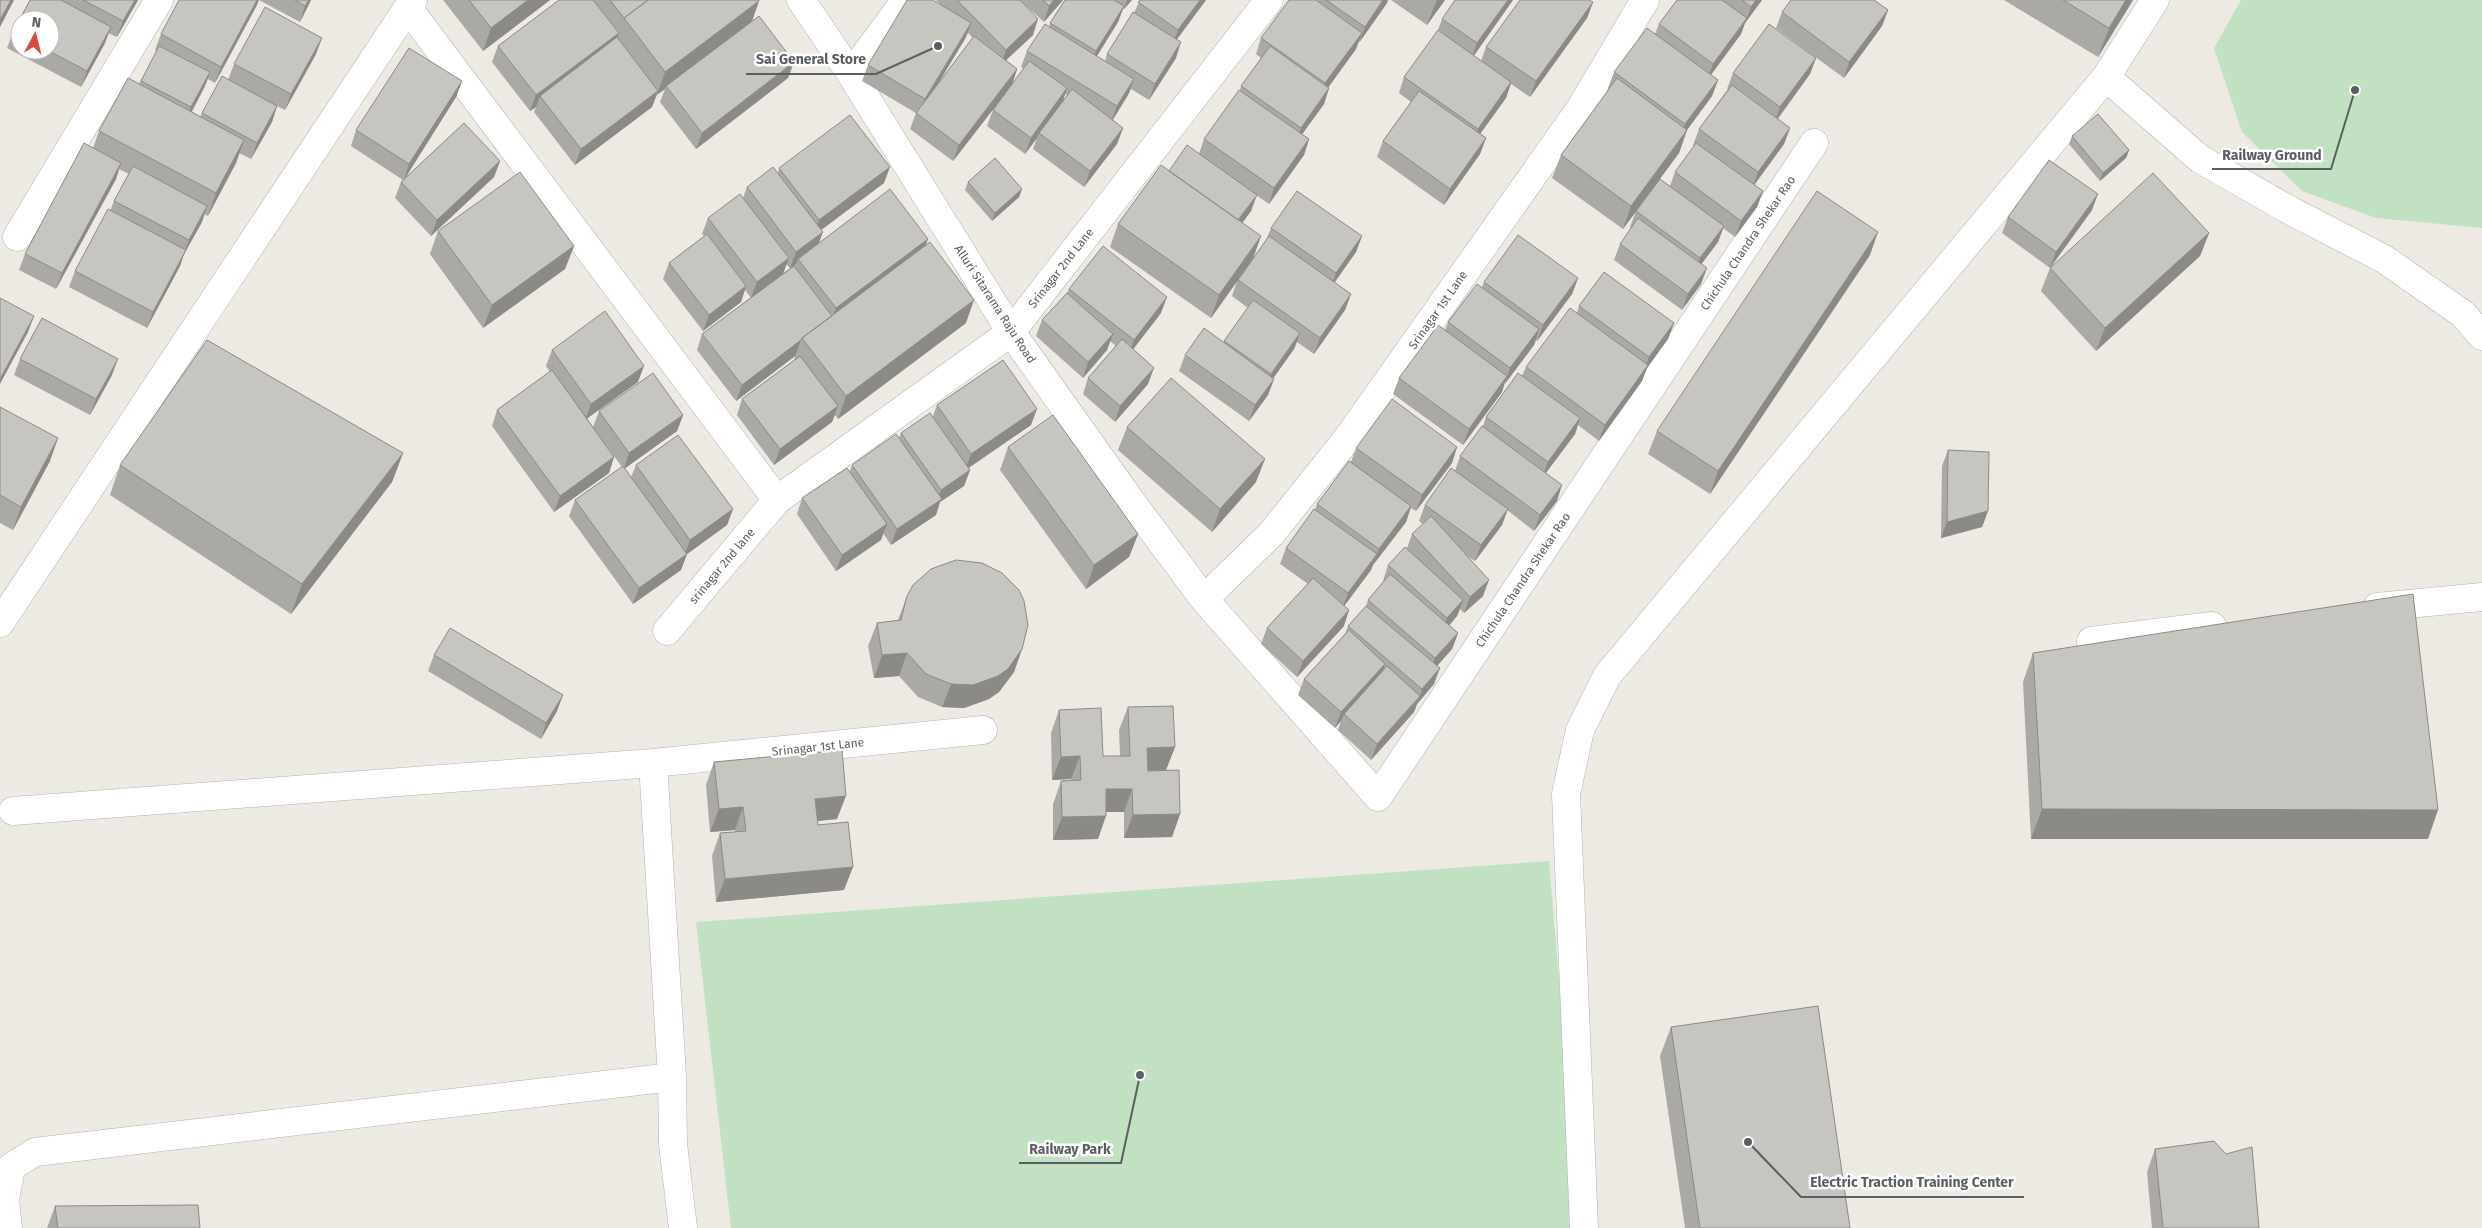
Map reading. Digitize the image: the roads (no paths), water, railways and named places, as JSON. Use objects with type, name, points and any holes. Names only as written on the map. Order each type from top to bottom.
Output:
[{"type":"street","points":[[17,238],[159,0]]},
{"type":"street","name":"Alluri Sitarama Raju Road","points":[[801,0],[851,74],[1011,332],[1133,504],[1204,599]]},
{"type":"street","points":[[851,74],[906,0]]},
{"type":"street","name":"Srinagar 2nd Lane","points":[[777,500],[1011,332],[1269,0]]},
{"type":"street","name":"Srinagar 1st Lane","points":[[1204,599],[1271,534],[1347,439],[1580,110],[1645,0]]},
{"type":"street","points":[[1584,1228],[1566,794],[1580,730],[1607,676],[2106,77],[2155,0]]},
{"type":"street","points":[[0,623],[410,4],[777,500]]},
{"type":"street","points":[[2106,77],[2200,159],[2291,211],[2384,259],[2463,314],[2482,336]]},
{"type":"street","name":"Chichula Chandra Shekar Rao","points":[[1204,599],[1378,797],[1814,143]]},
{"type":"street","name":"srinagar 2nd lane","points":[[667,631],[777,500]]},
{"type":"street","points":[[2355,610],[2482,597]]},
{"type":"street","points":[[2092,641],[2238,623]]},
{"type":"street","name":"Srinagar 1st Lane","points":[[13,811],[653,763],[983,730]]},
{"type":"street","points":[[653,763],[672,1077],[673,1144],[683,1228]]},
{"type":"street","points":[[8,1228],[5,1200],[11,1166],[36,1152],[672,1077]]},
{"type":"place","name":"Sai General Store","points":[[938,46]]},
{"type":"place","name":"Railway Ground","points":[[2355,90]]},
{"type":"place","name":"Railway Park","points":[[1140,1075]]},
{"type":"place","name":"Electric Traction Training Center","points":[[1748,1142]]}]
